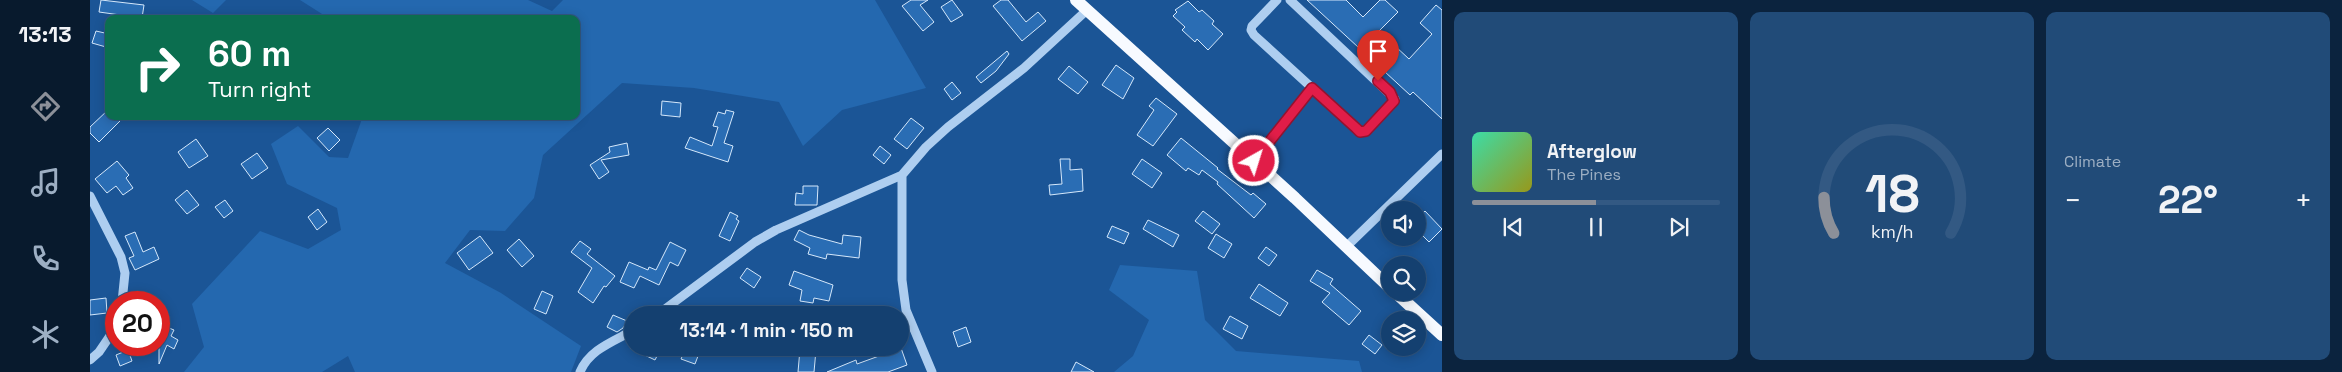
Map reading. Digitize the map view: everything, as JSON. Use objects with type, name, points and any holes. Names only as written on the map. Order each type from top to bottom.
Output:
[{"type":"main road","points":[[1076,0],[1254,161],[1381,280]]},
{"type":"main road","points":[[1405,301],[1442,335]]},
{"type":"street","points":[[1277,0],[1252,26],[1251,30],[1254,35],[1360,132],[1366,131],[1394,101],[1390,92],[1290,0]]},
{"type":"street","points":[[669,306],[754,242],[776,230],[902,175],[940,134],[1024,68],[1087,10]]},
{"type":"street","points":[[1254,161],[1312,88]]},
{"type":"street","points":[[1346,247],[1442,154]]},
{"type":"street","points":[[902,175],[902,280],[906,310],[932,372]]},
{"type":"street","points":[[90,196],[121,257],[125,272],[123,291]]},
{"type":"street","points":[[580,372],[585,360],[604,345],[624,335]]},
{"type":"street","points":[[90,360],[105,343]]},
{"type":"shaded area","points":[[192,0],[226,0],[213,13]]},
{"type":"shaded area","points":[[300,0],[528,0],[552,11],[563,0],[875,0],[926,88],[842,110],[803,146],[779,102],[694,88],[622,83],[543,155],[534,198],[505,231],[470,230],[445,263],[501,293],[581,346],[571,372],[355,372],[348,356],[322,372],[184,372],[204,347],[192,304],[260,231],[308,249],[341,230],[337,208],[287,184],[271,144],[298,126],[329,157],[348,158],[362,120],[580,120],[580,15],[324,15]]},
{"type":"shaded area","points":[[1120,265],[1197,271],[1205,320],[1236,351],[1359,361],[1362,372],[1114,372],[1133,356],[1149,320],[1109,290]]},
{"type":"building","points":[[101,0],[144,5],[142,15],[120,15],[99,12]]},
{"type":"building","points":[[911,0],[928,0],[920,5],[934,22],[923,31],[902,6]]},
{"type":"building","points":[[952,0],[963,15],[951,22],[941,7]]},
{"type":"building","points":[[1001,0],[1008,0],[1026,22],[1038,12],[1046,21],[1022,41],[993,6]]},
{"type":"building","points":[[1307,0],[1346,0],[1363,17],[1380,0],[1385,0],[1398,12],[1379,31],[1409,59],[1432,34],[1420,23],[1436,5],[1442,10],[1442,119],[1413,92],[1410,95]]},
{"type":"building","points":[[1188,1],[1199,12],[1202,10],[1214,21],[1212,24],[1223,34],[1208,50],[1197,39],[1195,42],[1182,30],[1185,27],[1173,16],[1177,12],[1175,10]]},
{"type":"building","points":[[96,31],[105,33],[105,47],[92,43]]},
{"type":"building","points":[[1007,51],[1009,54],[996,71],[981,83],[976,77]]},
{"type":"building","points":[[1116,65],[1134,78],[1123,99],[1102,85]]},
{"type":"building","points":[[1069,66],[1088,82],[1078,94],[1058,79]]},
{"type":"building","points":[[952,82],[961,93],[952,100],[944,89]]},
{"type":"building","points":[[1156,98],[1177,114],[1153,146],[1137,135],[1154,110],[1149,106]]},
{"type":"building","points":[[662,101],[681,103],[680,117],[661,115]]},
{"type":"building","points":[[726,110],[734,112],[724,143],[733,146],[728,162],[685,148],[690,137],[712,146],[718,127],[713,126],[718,112],[725,114]]},
{"type":"building","points":[[105,113],[105,120],[121,120],[99,142],[90,133],[90,127]]},
{"type":"building","points":[[911,118],[924,128],[907,149],[894,139]]},
{"type":"building","points":[[328,128],[340,140],[329,151],[317,138]]},
{"type":"building","points":[[1181,138],[1217,169],[1266,204],[1254,218],[1217,184],[1218,182],[1202,170],[1199,175],[1188,168],[1186,171],[1167,155]]},
{"type":"building","points":[[196,139],[208,156],[189,168],[178,152]]},
{"type":"building","points":[[627,143],[629,155],[601,160],[609,172],[599,179],[590,165],[610,152],[609,147]]},
{"type":"building","points":[[880,146],[891,155],[884,164],[873,155]]},
{"type":"building","points":[[257,153],[268,168],[252,179],[241,164]]},
{"type":"building","points":[[1060,159],[1070,159],[1070,170],[1082,169],[1083,191],[1050,195],[1049,185],[1062,184]]},
{"type":"building","points":[[1142,159],[1162,173],[1152,188],[1132,174]]},
{"type":"building","points":[[117,161],[129,175],[126,178],[133,188],[123,195],[116,186],[107,193],[95,179]]},
{"type":"building","points":[[803,186],[818,186],[817,205],[795,205],[796,193],[803,194]]},
{"type":"building","points":[[187,190],[199,205],[187,214],[175,200]]},
{"type":"building","points":[[225,200],[233,211],[224,218],[215,207]]},
{"type":"building","points":[[318,209],[327,222],[317,230],[308,217]]},
{"type":"building","points":[[1203,211],[1220,224],[1212,234],[1195,221]]},
{"type":"building","points":[[730,212],[738,216],[736,219],[739,221],[730,241],[719,236]]},
{"type":"building","points":[[1426,212],[1442,229],[1429,242],[1426,239]]},
{"type":"building","points":[[1148,220],[1179,235],[1173,247],[1143,229]]},
{"type":"building","points":[[1112,226],[1129,233],[1124,244],[1107,237]]},
{"type":"building","points":[[799,230],[809,235],[842,244],[843,235],[861,237],[859,258],[827,254],[826,259],[808,254],[810,248],[794,240]]},
{"type":"building","points":[[135,232],[143,252],[154,247],[159,259],[135,270],[129,258],[134,256],[125,236]]},
{"type":"building","points":[[1216,234],[1232,244],[1224,258],[1208,248]]},
{"type":"building","points":[[480,236],[493,253],[469,270],[457,253]]},
{"type":"building","points":[[519,239],[534,256],[522,267],[507,250]]},
{"type":"building","points":[[580,241],[591,249],[587,254],[615,276],[606,287],[604,286],[593,303],[578,292],[592,268],[571,252]]},
{"type":"building","points":[[670,242],[686,250],[678,266],[670,262],[659,285],[640,276],[634,288],[620,282],[629,262],[648,270],[649,267],[656,270]]},
{"type":"building","points":[[1266,247],[1277,255],[1269,266],[1258,258]]},
{"type":"building","points":[[747,268],[761,277],[754,288],[740,278]]},
{"type":"building","points":[[1317,270],[1333,279],[1330,284],[1361,311],[1349,325],[1322,302],[1330,293],[1310,281]]},
{"type":"building","points":[[794,271],[833,285],[829,301],[814,298],[813,303],[800,301],[802,290],[789,285]]},
{"type":"building","points":[[1259,284],[1288,303],[1280,316],[1250,298]]},
{"type":"building","points":[[542,291],[553,296],[546,314],[534,309]]},
{"type":"building","points":[[105,298],[105,313],[90,315],[90,300]]},
{"type":"building","points":[[613,315],[624,320],[624,326],[617,332],[607,327]]},
{"type":"building","points":[[1230,316],[1248,326],[1242,339],[1223,329]]},
{"type":"building","points":[[966,327],[971,342],[958,347],[953,332]]},
{"type":"building","points":[[170,328],[174,330],[171,336],[178,340],[174,349],[170,347]]},
{"type":"building","points":[[1369,335],[1381,346],[1375,354],[1362,344]]},
{"type":"building","points":[[116,356],[130,356],[132,361],[120,366]]},
{"type":"building","points":[[647,356],[657,356],[655,360]]},
{"type":"building","points":[[682,356],[698,356],[695,364],[681,359]]},
{"type":"building","points":[[799,356],[815,356],[814,372],[798,372]]},
{"type":"building","points":[[879,356],[904,356],[907,365],[888,372],[827,372],[856,360],[857,364]]},
{"type":"building","points":[[1076,362],[1094,372],[1071,372]]},
{"type":"route","points":[[1254,161],[1312,88],[1360,132],[1366,131],[1395,99],[1378,81]]}]
